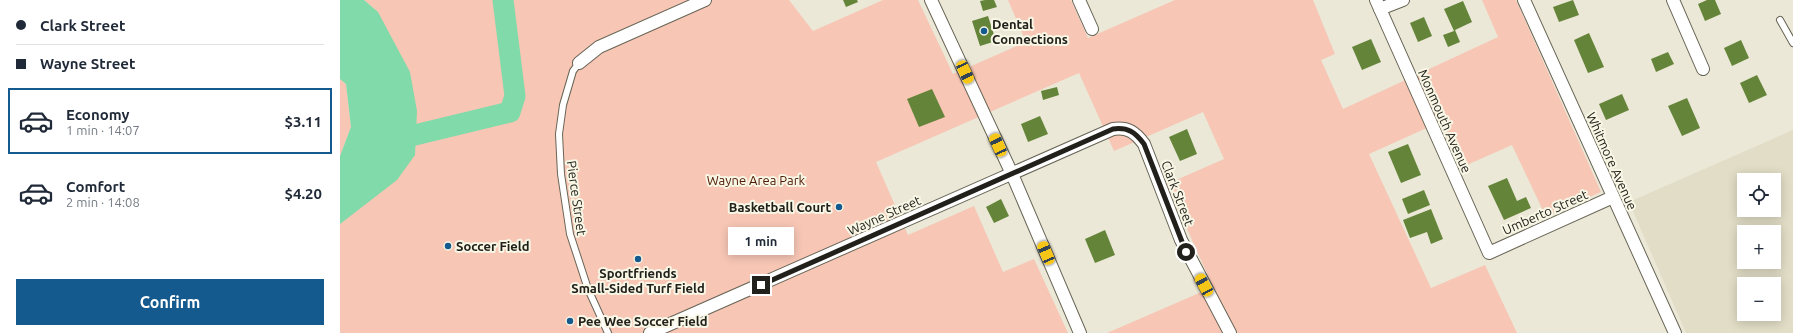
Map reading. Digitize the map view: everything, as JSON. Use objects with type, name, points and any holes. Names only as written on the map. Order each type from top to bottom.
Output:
[{"type":"street","points":[[579,63],[599,47],[705,0]]},
{"type":"street","points":[[932,0],[1012,174],[1080,333]]},
{"type":"street","points":[[1079,0],[1092,29]]},
{"type":"street","points":[[1378,4],[1403,0]]},
{"type":"street","name":"Whitmore Avenue","points":[[1524,0],[1675,333]]},
{"type":"street","points":[[1673,0],[1703,68]]},
{"type":"street","name":"Monmouth Avenue","points":[[1378,4],[1489,253]]},
{"type":"street","name":"Wayne Street","points":[[650,333],[1113,129],[1122,128],[1130,130]]},
{"type":"street","name":"Clark Street","points":[[1130,130],[1138,136],[1144,144],[1181,240],[1230,333]]},
{"type":"street","name":"Umberto Street","points":[[1489,253],[1613,197]]},
{"type":"lane","points":[[1780,20],[1793,43]]},
{"type":"lane","name":"Pierce Street","points":[[579,63],[573,71],[563,105],[559,134],[561,174],[570,234],[588,289],[608,333]]},
{"type":"shaded area","points":[[340,0],[364,0],[378,12],[410,72],[417,111],[415,155],[397,180],[340,224],[340,156],[351,127],[346,84],[340,79]]},
{"type":"shaded area","points":[[1793,130],[1793,333],[1686,333],[1629,202]]},
{"type":"green space","name":"Wayne Area Park","points":[[364,0],[789,0],[813,31],[883,0],[918,0],[953,74],[1026,42],[1008,0],[1071,0],[1088,38],[1175,0],[1313,0],[1335,54],[1321,60],[1343,109],[1498,37],[1482,0],[1516,0],[1601,192],[1546,217],[1512,145],[1460,168],[1440,122],[1369,154],[1431,288],[1485,265],[1517,333],[1107,333],[1213,287],[1167,184],[1224,159],[1203,112],[1114,151],[1079,73],[876,162],[908,235],[974,206],[1003,272],[1034,259],[1068,333],[340,333],[340,224],[348,217],[378,12]]},
{"type":"green space","points":[[340,79],[346,84],[351,127],[340,156]]},
{"type":"building","points":[[843,0],[857,0],[858,2],[846,7]]},
{"type":"building","points":[[994,0],[997,7],[983,11],[980,1]]},
{"type":"building","points":[[1573,0],[1579,15],[1559,22],[1553,7]]},
{"type":"building","points":[[1707,0],[1715,0],[1721,14],[1705,21],[1698,4]]},
{"type":"building","points":[[1463,1],[1472,22],[1455,30],[1460,42],[1448,47],[1443,35],[1454,31],[1444,9]]},
{"type":"building","name":"Dental Connections","points":[[988,16],[996,41],[980,46],[972,21]]},
{"type":"building","points":[[1424,17],[1432,36],[1418,42],[1410,23]]},
{"type":"building","points":[[1589,33],[1604,67],[1588,73],[1574,40]]},
{"type":"building","points":[[1371,39],[1381,62],[1362,70],[1352,47]]},
{"type":"building","points":[[1741,40],[1749,58],[1732,66],[1724,48]]},
{"type":"building","points":[[1668,52],[1674,64],[1656,72],[1651,59]]},
{"type":"building","points":[[1757,75],[1767,95],[1749,103],[1740,83]]},
{"type":"building","points":[[1057,87],[1059,95],[1043,100],[1041,91]]},
{"type":"building","points":[[932,89],[945,117],[919,127],[907,99]]},
{"type":"building","points":[[1622,94],[1629,110],[1606,120],[1599,104]]},
{"type":"building","points":[[1687,98],[1700,128],[1682,136],[1668,106]]},
{"type":"building","points":[[1040,116],[1048,134],[1028,142],[1021,124]]},
{"type":"building","points":[[1187,129],[1197,154],[1180,161],[1169,137]]},
{"type":"building","points":[[1408,144],[1421,175],[1401,183],[1388,152]]},
{"type":"building","points":[[1507,178],[1517,201],[1526,197],[1531,208],[1504,220],[1488,186]]},
{"type":"building","points":[[1424,190],[1430,205],[1408,214],[1402,199]]},
{"type":"building","points":[[1001,199],[1009,216],[994,223],[986,207]]},
{"type":"building","points":[[1431,209],[1443,239],[1431,244],[1427,232],[1410,238],[1403,220]]},
{"type":"building","points":[[1105,230],[1115,255],[1095,263],[1085,239]]},
{"type":"waterway","points":[[390,141],[510,112],[515,96],[503,0]]},
{"type":"place","name":"Dental Connections","points":[[984,31]]},
{"type":"place","name":"Basketball Court","points":[[839,207]]},
{"type":"place","name":"Soccer Field","points":[[448,246]]},
{"type":"place","name":"Sportfriends Small-Sided Turf Field","points":[[638,259]]},
{"type":"place","name":"Pee Wee Soccer Field","points":[[570,321]]},
{"type":"route","points":[[761,285],[1113,129],[1122,128],[1130,130],[1138,136],[1144,144],[1186,252]]}]
